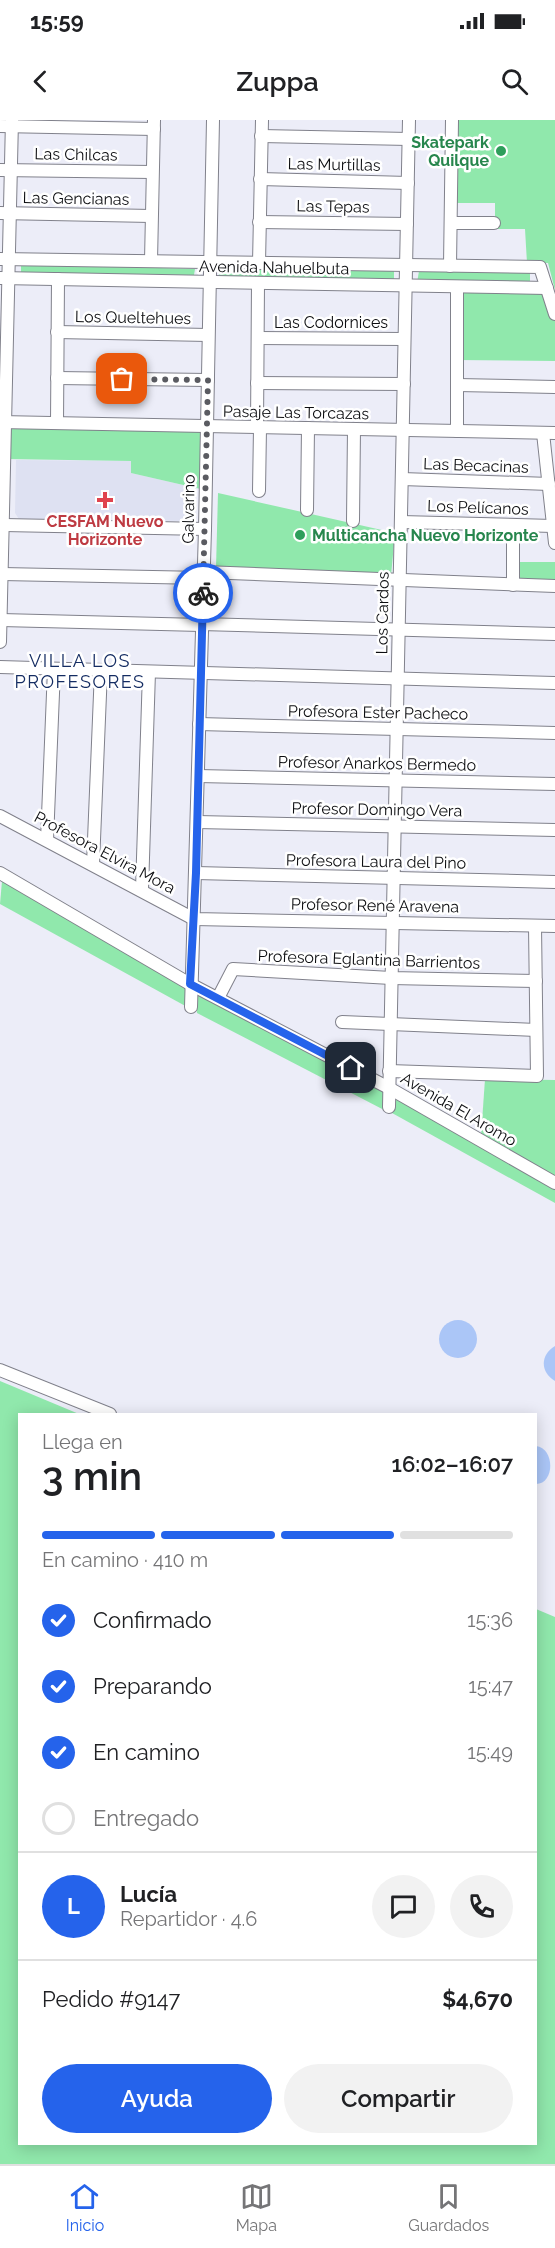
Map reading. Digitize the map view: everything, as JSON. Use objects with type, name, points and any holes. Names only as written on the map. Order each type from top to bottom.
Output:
[{"type":"street","name":"Galvarino","points":[[191,1007],[205,529],[213,120]]},
{"type":"street","points":[[259,263],[262,120]]},
{"type":"street","name":"Los Cardos","points":[[389,1107],[409,120]]},
{"type":"street","points":[[450,266],[452,120]]},
{"type":"street","points":[[0,642],[5,170],[8,124],[154,124],[151,261]]},
{"type":"street","points":[[261,136],[409,139]]},
{"type":"street","name":"Las Chilcas","points":[[5,170],[152,172]]},
{"type":"street","name":"Las Murtillas","points":[[261,179],[408,183]]},
{"type":"street","name":"Las Gencianas","points":[[5,214],[151,216]]},
{"type":"street","name":"Las Tepas","points":[[259,222],[407,224]]},
{"type":"street","points":[[451,223],[494,223]]},
{"type":"street","name":"Avenida Nahuelbuta","points":[[5,259],[540,267],[547,288],[5,278]]},
{"type":"street","points":[[57,423],[58,279]]},
{"type":"street","points":[[258,283],[259,491]]},
{"type":"street","points":[[457,287],[457,431]]},
{"type":"street","points":[[547,288],[555,314]]},
{"type":"street","name":"Los Queltehues","points":[[57,332],[208,335]]},
{"type":"street","name":"Las Codornices","points":[[258,338],[404,339]]},
{"type":"street","points":[[57,378],[208,380]]},
{"type":"street","points":[[257,382],[404,384]]},
{"type":"street","points":[[457,385],[555,387]]},
{"type":"street","name":"Pasaje Las Torcazas","points":[[3,422],[549,433]]},
{"type":"street","points":[[307,510],[308,428]]},
{"type":"street","points":[[353,521],[354,429]]},
{"type":"street","points":[[549,433],[549,484],[555,543]]},
{"type":"street","name":"Las Becacinas","points":[[402,479],[549,484]]},
{"type":"street","points":[[3,520],[205,529]]},
{"type":"street","name":"Los Pelícanos","points":[[401,522],[553,526]]},
{"type":"street","points":[[513,525],[513,585]]},
{"type":"street","points":[[2,570],[555,586]]},
{"type":"street","points":[[1,616],[555,634]]},
{"type":"street","points":[[0,667],[555,684]]},
{"type":"street","points":[[47,840],[54,669]]},
{"type":"street","points":[[93,864],[101,670]]},
{"type":"street","points":[[142,889],[149,672]]},
{"type":"street","name":"Profesora Ester Pacheco","points":[[199,724],[555,733]]},
{"type":"street","name":"Profesor Anarkos Bermedo","points":[[198,776],[555,784]]},
{"type":"street","name":"Profesora Elvira Mora","points":[[0,816],[142,889],[194,919]]},
{"type":"street","name":"Profesor Domingo Vera","points":[[197,822],[555,830]]},
{"type":"street","name":"Avenida El Aromo","points":[[0,873],[190,984],[389,1088],[555,1183]]},
{"type":"street","name":"Profesora Laura del Pino","points":[[196,873],[555,882]]},
{"type":"street","name":"Profesor René Aravena","points":[[194,919],[555,926]]},
{"type":"street","points":[[390,1071],[537,1076],[535,926]]},
{"type":"street","name":"Profesora Eglantina Barrientos","points":[[218,998],[234,969],[392,978],[536,981]]},
{"type":"street","points":[[342,1022],[536,1030]]},
{"type":"street","points":[[0,1370],[108,1413]]},
{"type":"shaded area","name":"CESFAM Nuevo Horizonte","points":[[16,460],[131,461],[131,473],[196,488],[195,513],[192,521],[19,519],[15,513]]},
{"type":"green space","points":[[455,120],[555,120],[555,290],[548,263],[527,263],[525,229],[495,229],[495,203],[455,203]]},
{"type":"green space","points":[[21,264],[195,269],[194,275],[21,273]]},
{"type":"green space","points":[[220,270],[394,270],[394,279],[219,276]]},
{"type":"green space","points":[[419,271],[530,272],[530,284],[417,283]]},
{"type":"green space","points":[[457,287],[547,288],[555,314],[555,361],[457,360]]},
{"type":"green space","points":[[7,422],[207,426],[205,490],[131,473],[131,461],[6,459]]},
{"type":"green space","points":[[218,493],[395,533],[391,576],[216,568]]},
{"type":"green space","points":[[514,562],[555,562],[555,586],[513,585]]},
{"type":"green space","points":[[2,881],[187,986],[189,1008],[0,904]]},
{"type":"green space","points":[[195,992],[387,1092],[386,1111],[197,1013]]},
{"type":"green space","points":[[485,1079],[555,1080],[555,1177],[481,1136]]},
{"type":"green space","points":[[392,1095],[555,1188],[555,1203],[392,1113]]},
{"type":"green space","points":[[0,1381],[77,1413],[18,1413],[18,2145],[537,2145],[537,1609],[555,1617],[555,2164],[0,2164]]},
{"type":"water","points":[[458,1320],[472,1325],[477,1339],[472,1353],[458,1358],[444,1353],[439,1339],[444,1325]]},
{"type":"water","points":[[555,1346],[555,1381],[544,1368],[544,1359]]},
{"type":"water","points":[[537,1446],[547,1453],[550,1466],[547,1478],[537,1484]]},
{"type":"way so far","points":[[122,379],[208,380],[203,593]]},
{"type":"place","name":"Skatepark Quilque","points":[[501,151]]},
{"type":"place","name":"CESFAM Nuevo Horizonte","points":[[105,500]]},
{"type":"place","name":"Multicancha Nuevo Horizonte","points":[[300,535]]},
{"type":"district","name":"VILLA LOS PROFESORES","points":[[80,671]]},
{"type":"route","points":[[203,593],[196,873],[190,984],[351,1068]]}]
